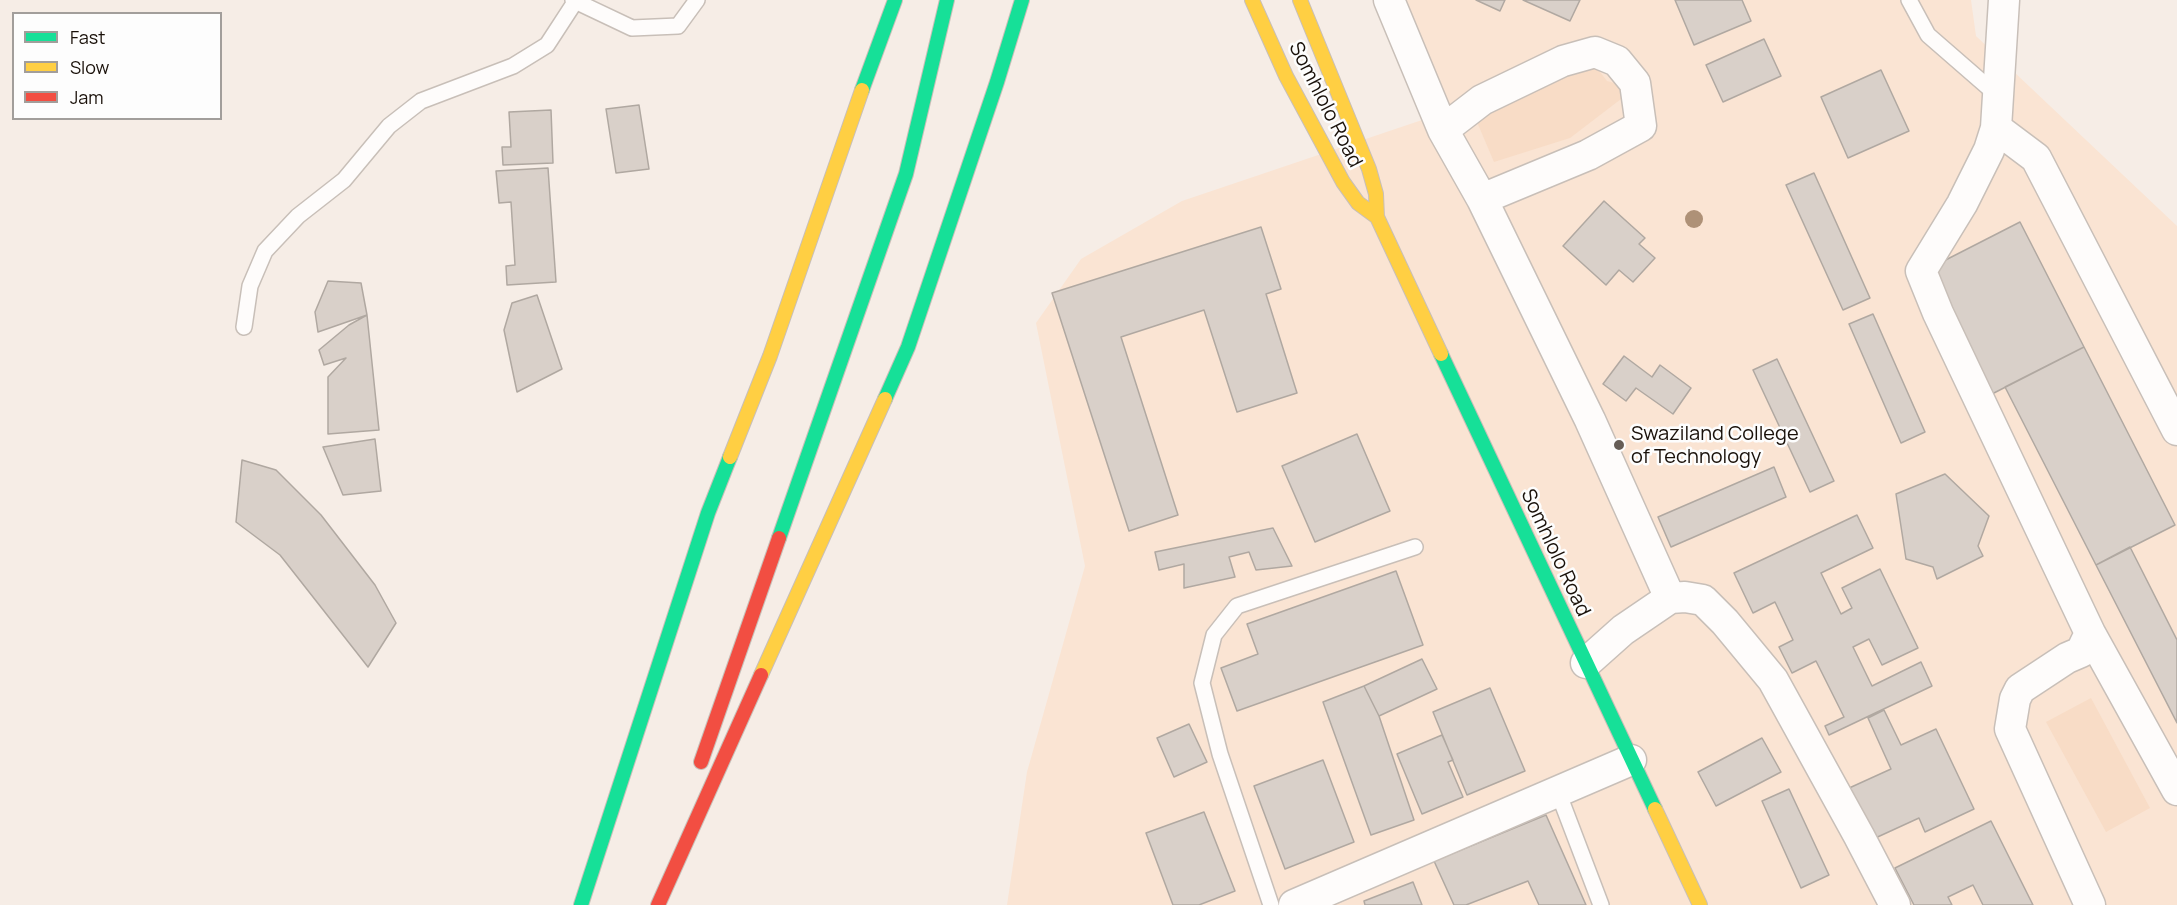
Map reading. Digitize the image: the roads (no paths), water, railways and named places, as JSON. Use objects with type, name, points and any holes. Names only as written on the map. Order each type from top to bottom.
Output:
[{"type":"main road","points":[[883,0],[883,30]]},
{"type":"main road","points":[[581,905],[708,513],[770,356],[895,0]]},
{"type":"main road","points":[[697,773],[906,174],[948,0]]},
{"type":"main road","points":[[658,905],[908,347],[997,82],[1022,0]]},
{"type":"main road","name":"Somhlolo Road","points":[[1252,0],[1286,76],[1342,182],[1358,203],[1377,217]]},
{"type":"main road","name":"Somhlolo Road","points":[[1300,0],[1369,169],[1376,194],[1377,217],[1700,905]]},
{"type":"main road","points":[[650,905],[677,828]]},
{"type":"street","points":[[1389,0],[1443,130],[1482,199],[1590,420],[1670,598]]},
{"type":"street","points":[[2004,0],[1996,128],[1989,150],[1962,204],[1920,271],[2090,633],[2177,790]]},
{"type":"street","points":[[1443,130],[1482,100],[1563,62],[1595,52],[1617,61],[1635,83],[1641,126],[1588,155],[1482,199]]},
{"type":"street","points":[[1996,128],[2036,158],[2177,430]]},
{"type":"street","points":[[1586,663],[1623,630],[1670,598],[1685,597],[1703,600],[1725,622],[1773,680],[1859,836],[1894,905]]},
{"type":"street","points":[[2090,633],[2080,652],[2020,689],[2015,699],[2010,729],[2090,905]]},
{"type":"street","points":[[1294,905],[1631,760]]},
{"type":"lane","points":[[244,327],[250,286],[265,251],[298,216],[344,180],[389,126],[421,101],[513,66],[547,45],[574,1],[632,28],[678,26],[697,0]]},
{"type":"lane","points":[[1909,0],[1928,35],[1997,94]]},
{"type":"lane","points":[[1271,905],[1220,754],[1202,682],[1214,635],[1237,606],[1415,547]]},
{"type":"lane","points":[[1558,792],[1601,905]]},
{"type":"place","name":"Swaziland College of Technology","points":[[1619,445]]}]
